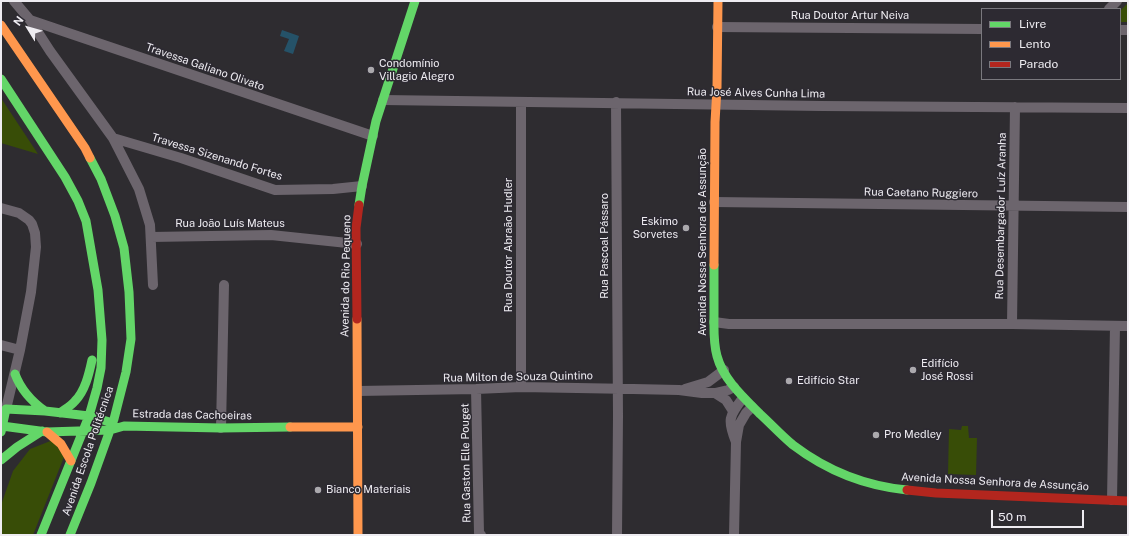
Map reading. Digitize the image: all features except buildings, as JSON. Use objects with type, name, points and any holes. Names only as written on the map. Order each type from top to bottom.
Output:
[{"type":"main road","name":"Avenida do Rio Pequeno","points":[[358,535],[356,228],[362,186],[376,121],[415,1]]},
{"type":"main road","name":"Avenida Nossa Senhora de Assunção","points":[[718,1],[714,202],[714,341],[717,356],[734,387],[786,440],[827,465],[855,478],[883,486],[912,491],[949,494],[1128,501]]},
{"type":"main road","name":"Avenida Escola Politécnica","points":[[1,25],[85,148],[101,179],[115,216],[125,256],[129,292],[130,339],[123,388],[111,427],[70,535]]},
{"type":"main road","name":"Avenida Escola Politécnica","points":[[1,79],[66,177],[78,202],[86,221],[98,290],[102,340],[97,388],[84,431],[41,535]]},
{"type":"main road","points":[[60,413],[79,397],[87,377],[101,328]]},
{"type":"main road","points":[[15,374],[21,389],[37,406],[46,411]]},
{"type":"main road","name":"Estrada das Cachoeiras","points":[[6,409],[46,411],[89,416],[111,427]]},
{"type":"main road","points":[[2,429],[6,409]]},
{"type":"main road","name":"Estrada das Cachoeiras","points":[[2,429],[45,432],[84,431],[124,426],[221,428],[358,427]]},
{"type":"main road","points":[[1,460],[17,447],[45,432],[61,444],[71,461]]},
{"type":"street","points":[[14,1],[30,20],[50,51],[113,138],[139,189],[150,225],[153,285]]},
{"type":"street","name":"Travessa Galiano Olivato","points":[[30,20],[373,136]]},
{"type":"street","name":"Rua Doutor Artur Neiva","points":[[717,27],[981,29]]},
{"type":"street","name":"Rua José Alves Cunha Lima","points":[[383,100],[1128,108]]},
{"type":"street","name":"Rua Doutor Abraão Hudler","points":[[520,102],[521,387]]},
{"type":"street","name":"Rua Pascoal Pássaro","points":[[616,102],[618,389],[617,535]]},
{"type":"street","name":"Rua Desembargador Luíz Aranha","points":[[1012,324],[1015,107]]},
{"type":"street","name":"Travessa Sizenando Fortes","points":[[113,138],[181,158],[275,190],[333,189],[362,186]]},
{"type":"street","name":"Rua Caetano Ruggiero","points":[[714,202],[1128,207]]},
{"type":"street","points":[[1,208],[19,213],[27,218],[32,224],[35,233],[36,247],[31,292],[15,374],[6,409]]},
{"type":"street","name":"Rua João Luís Mateus","points":[[151,237],[271,234],[357,244]]},
{"type":"street","points":[[221,428],[224,285]]},
{"type":"street","points":[[714,322],[737,324],[1012,324],[1128,326]]},
{"type":"street","points":[[1112,500],[1115,326]]},
{"type":"street","points":[[1,345],[20,350]]},
{"type":"street","name":"Rua Milton de Souza Quintino","points":[[679,390],[708,382],[724,370]]},
{"type":"street","name":"Rua Milton de Souza Quintino","points":[[358,391],[521,387],[679,390],[715,393],[734,387]]},
{"type":"street","name":"Rua Gaston Elle Pouget","points":[[476,389],[479,533],[481,535]]},
{"type":"street","points":[[715,393],[726,400],[733,411]]},
{"type":"street","points":[[736,442],[731,430],[730,421],[733,411],[744,398]]},
{"type":"street","points":[[734,535],[736,442],[739,425],[746,412],[752,407]]},
{"type":"green space","points":[[1128,3],[1128,22],[1121,22],[1121,10]]},
{"type":"green space","points":[[1,98],[38,154],[1,143]]},
{"type":"green space","points":[[962,426],[968,426],[969,438],[977,438],[976,475],[948,474],[949,429],[961,430]]},
{"type":"green space","points":[[53,440],[64,457],[33,535],[1,535],[1,505],[13,471],[30,449]]},
{"type":"water","points":[[282,30],[299,36],[293,54],[284,51],[289,39],[280,36]]},
{"type":"traffic: fast","points":[[359,205],[376,121],[415,1]]},
{"type":"traffic: fast","points":[[1,79],[65,177],[78,201],[86,221],[98,290],[102,340],[101,368],[97,388],[89,416],[41,535]]},
{"type":"traffic: fast","points":[[70,535],[114,419],[126,372],[131,339],[129,292],[124,248],[115,216],[101,179],[90,158]]},
{"type":"traffic: fast","points":[[714,265],[715,345],[720,364],[734,387],[793,445],[819,462],[862,481],[907,490]]},
{"type":"traffic: fast","points":[[60,413],[70,406],[78,397],[84,387],[92,360]]},
{"type":"traffic: fast","points":[[15,374],[27,395],[45,411]]},
{"type":"traffic: fast","points":[[1,432],[6,409],[45,411],[89,416],[113,423]]},
{"type":"traffic: fast","points":[[2,426],[47,432],[110,430],[124,426],[221,428],[290,427]]},
{"type":"traffic: fast","points":[[1,460],[17,447],[42,431]]},
{"type":"traffic: slow","points":[[714,265],[718,1]]},
{"type":"traffic: slow","points":[[1,25],[85,148],[90,158]]},
{"type":"traffic: slow","points":[[357,319],[358,535]]},
{"type":"traffic: slow","points":[[290,427],[358,427]]},
{"type":"traffic: slow","points":[[47,432],[61,444],[71,461]]},
{"type":"traffic: jam","points":[[357,319],[356,228],[359,205]]},
{"type":"traffic: jam","points":[[907,490],[936,493],[1128,501]]},
{"type":"place","name":"Condomínio Villagio Alegro","points":[[371,70]]},
{"type":"place","name":"Eskimo Sorvetes","points":[[686,228]]},
{"type":"place","name":"Edifício José Rossi","points":[[913,370]]},
{"type":"place","name":"Edifício Star","points":[[789,381]]},
{"type":"place","name":"Pro Medley","points":[[876,435]]},
{"type":"place","name":"Bianco Materiais","points":[[318,490]]}]
